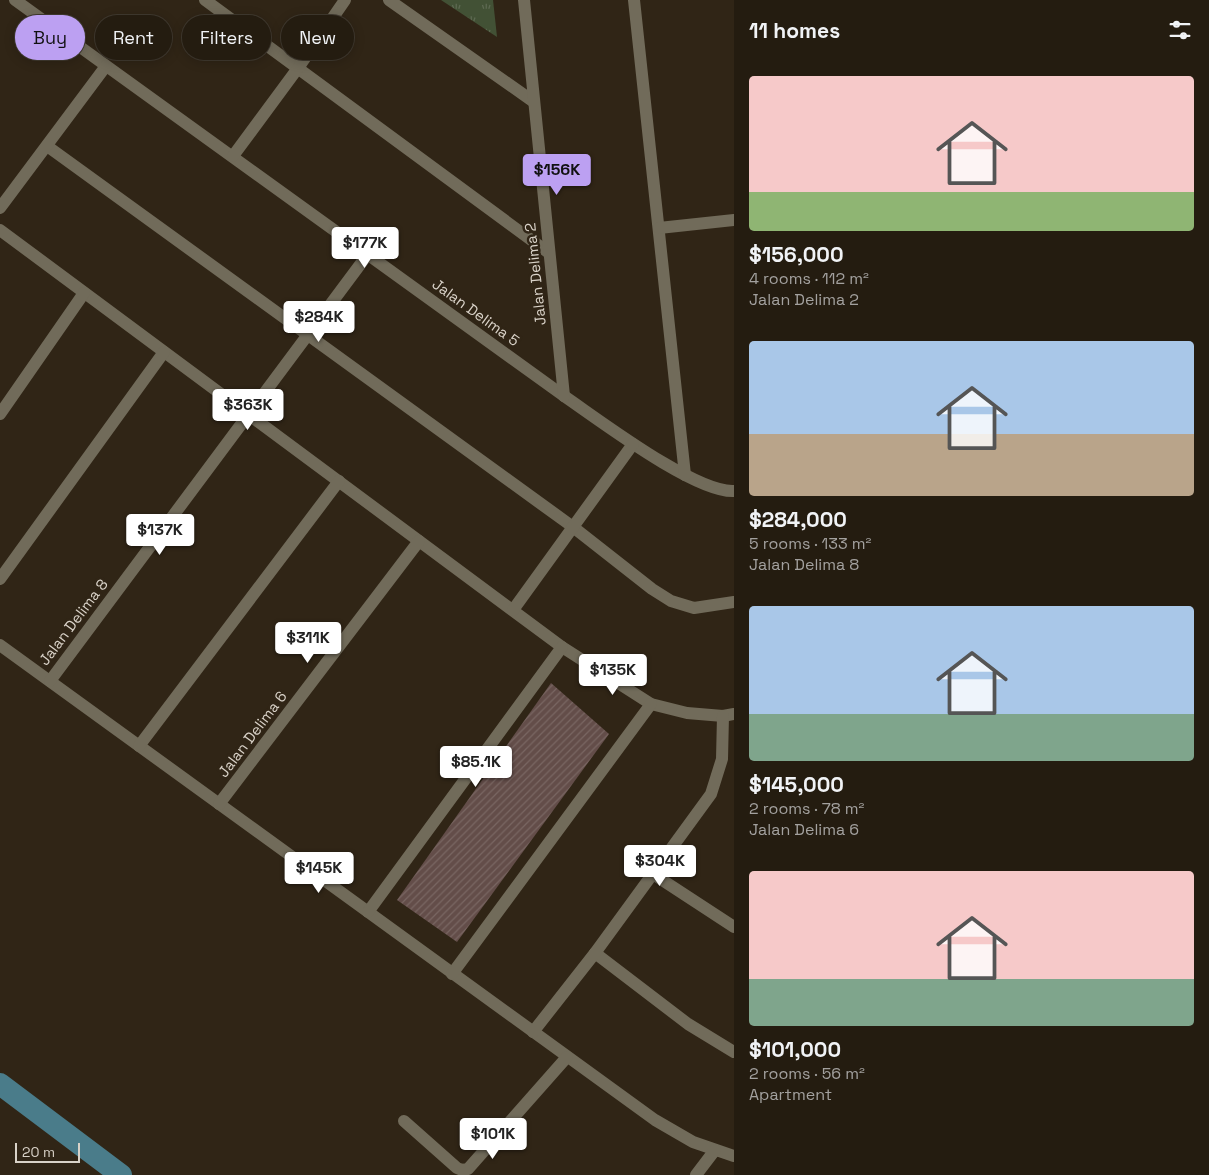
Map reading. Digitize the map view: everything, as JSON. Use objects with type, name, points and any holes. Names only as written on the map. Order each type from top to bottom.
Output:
[{"type":"street","name":"Jalan Delima 5","points":[[15,0],[633,444],[703,484],[728,492],[734,491]]},
{"type":"street","points":[[205,0],[549,253]]},
{"type":"street","points":[[233,156],[345,0]]},
{"type":"street","points":[[389,0],[534,102]]},
{"type":"street","name":"Jalan Delima 2","points":[[524,0],[564,396]]},
{"type":"street","points":[[634,0],[685,475]]},
{"type":"street","points":[[0,208],[106,66]]},
{"type":"street","points":[[47,146],[574,528],[652,589],[671,601],[694,608],[734,602]]},
{"type":"street","points":[[659,228],[734,220]]},
{"type":"street","points":[[0,230],[562,647],[651,704],[688,713],[729,715],[722,759],[711,794],[594,953],[533,1032]]},
{"type":"street","name":"Jalan Delima 8","points":[[50,681],[368,254]]},
{"type":"street","points":[[0,414],[84,293]]},
{"type":"street","points":[[0,579],[164,352]]},
{"type":"street","points":[[513,610],[633,444]]},
{"type":"street","points":[[139,746],[339,481]]},
{"type":"street","name":"Jalan Delima 6","points":[[219,804],[419,541]]},
{"type":"street","points":[[0,645],[655,1120],[693,1142],[734,1156]]},
{"type":"street","points":[[368,912],[562,647]]},
{"type":"street","points":[[452,974],[651,704]]},
{"type":"street","points":[[653,874],[734,926]]},
{"type":"street","points":[[594,953],[688,1024],[734,1052]]},
{"type":"street","points":[[404,1121],[457,1168],[462,1170],[468,1169],[567,1057]]},
{"type":"street","points":[[696,1175],[716,1150]]},
{"type":"green space","points":[[441,0],[493,0],[497,37]]},
{"type":"building","points":[[551,683],[609,734],[457,942],[397,900]]},
{"type":"waterway","points":[[0,1084],[121,1175]]}]
